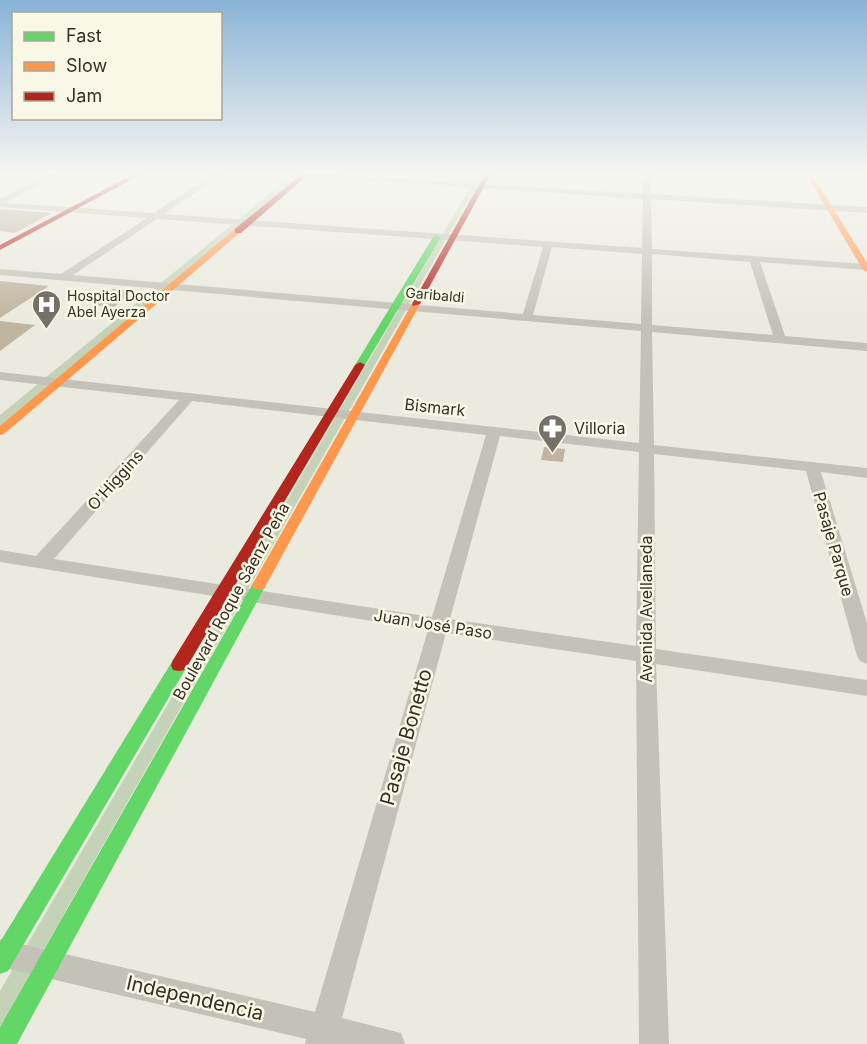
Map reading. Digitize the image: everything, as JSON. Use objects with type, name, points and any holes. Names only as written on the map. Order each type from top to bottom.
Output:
[{"type":"street","points":[[0,248],[49,223]]},
{"type":"street","points":[[0,255],[53,223]]},
{"type":"street","points":[[64,277],[146,223]]},
{"type":"street","points":[[239,223],[866,268]]},
{"type":"street","points":[[0,415],[159,285],[242,223]]},
{"type":"street","points":[[0,432],[174,287],[242,223]]},
{"type":"street","name":"Boulevard Roque Sáenz Peña","points":[[2,957],[447,223]]},
{"type":"street","name":"Boulevard Roque Sáenz Peña","points":[[4,1044],[252,597],[416,308],[460,223]]},
{"type":"street","name":"Avenida Avellaneda","points":[[647,223],[646,656],[654,1044]]},
{"type":"street","points":[[838,223],[866,268]]},
{"type":"street","points":[[527,318],[548,244]]},
{"type":"street","points":[[754,259],[780,340]]},
{"type":"street","name":"Garibaldi","points":[[0,272],[867,347]]},
{"type":"street","name":"Bismark","points":[[0,376],[867,472]]},
{"type":"street","name":"O'Higgins","points":[[41,562],[189,398]]},
{"type":"street","name":"Pasaje Bonetto","points":[[322,1036],[437,624],[494,431]]},
{"type":"street","name":"Pasaje Parque","points":[[812,466],[867,656]]},
{"type":"street","name":"Juan José Paso","points":[[0,556],[252,597],[867,688]]},
{"type":"street","name":"Independencia","points":[[2,957],[48,964],[322,1036],[390,1044]]},
{"type":"green space","points":[[235,223],[248,223],[0,432],[0,415]]},
{"type":"green space","points":[[449,223],[455,223],[0,1027],[0,991]]},
{"type":"building","points":[[0,223],[34,223],[15,233],[0,231]]},
{"type":"building","name":"Hospital Doctor Abel Ayerza","points":[[0,281],[49,286],[0,318]]},
{"type":"building","points":[[113,289],[134,291],[114,307],[92,305]]},
{"type":"building","name":"Hospital Doctor Abel Ayerza","points":[[0,321],[35,325],[0,351]]},
{"type":"building","name":"Villoria","points":[[544,447],[565,449],[563,462],[541,460]]},
{"type":"traffic: fast","points":[[360,365],[437,237]]},
{"type":"traffic: fast","points":[[4,1044],[259,585]]},
{"type":"traffic: fast","points":[[0,963],[179,665]]},
{"type":"traffic: slow","points":[[838,223],[867,270]]},
{"type":"traffic: slow","points":[[0,432],[238,231]]},
{"type":"traffic: slow","points":[[259,585],[416,304]]},
{"type":"traffic: jam","points":[[0,248],[47,223]]},
{"type":"traffic: jam","points":[[238,231],[248,223]]},
{"type":"traffic: jam","points":[[416,304],[461,223]]},
{"type":"traffic: jam","points":[[179,665],[360,365]]},
{"type":"place","name":"Hospital Doctor Abel Ayerza","points":[[46,330]]},
{"type":"place","name":"Villoria","points":[[553,454]]}]
